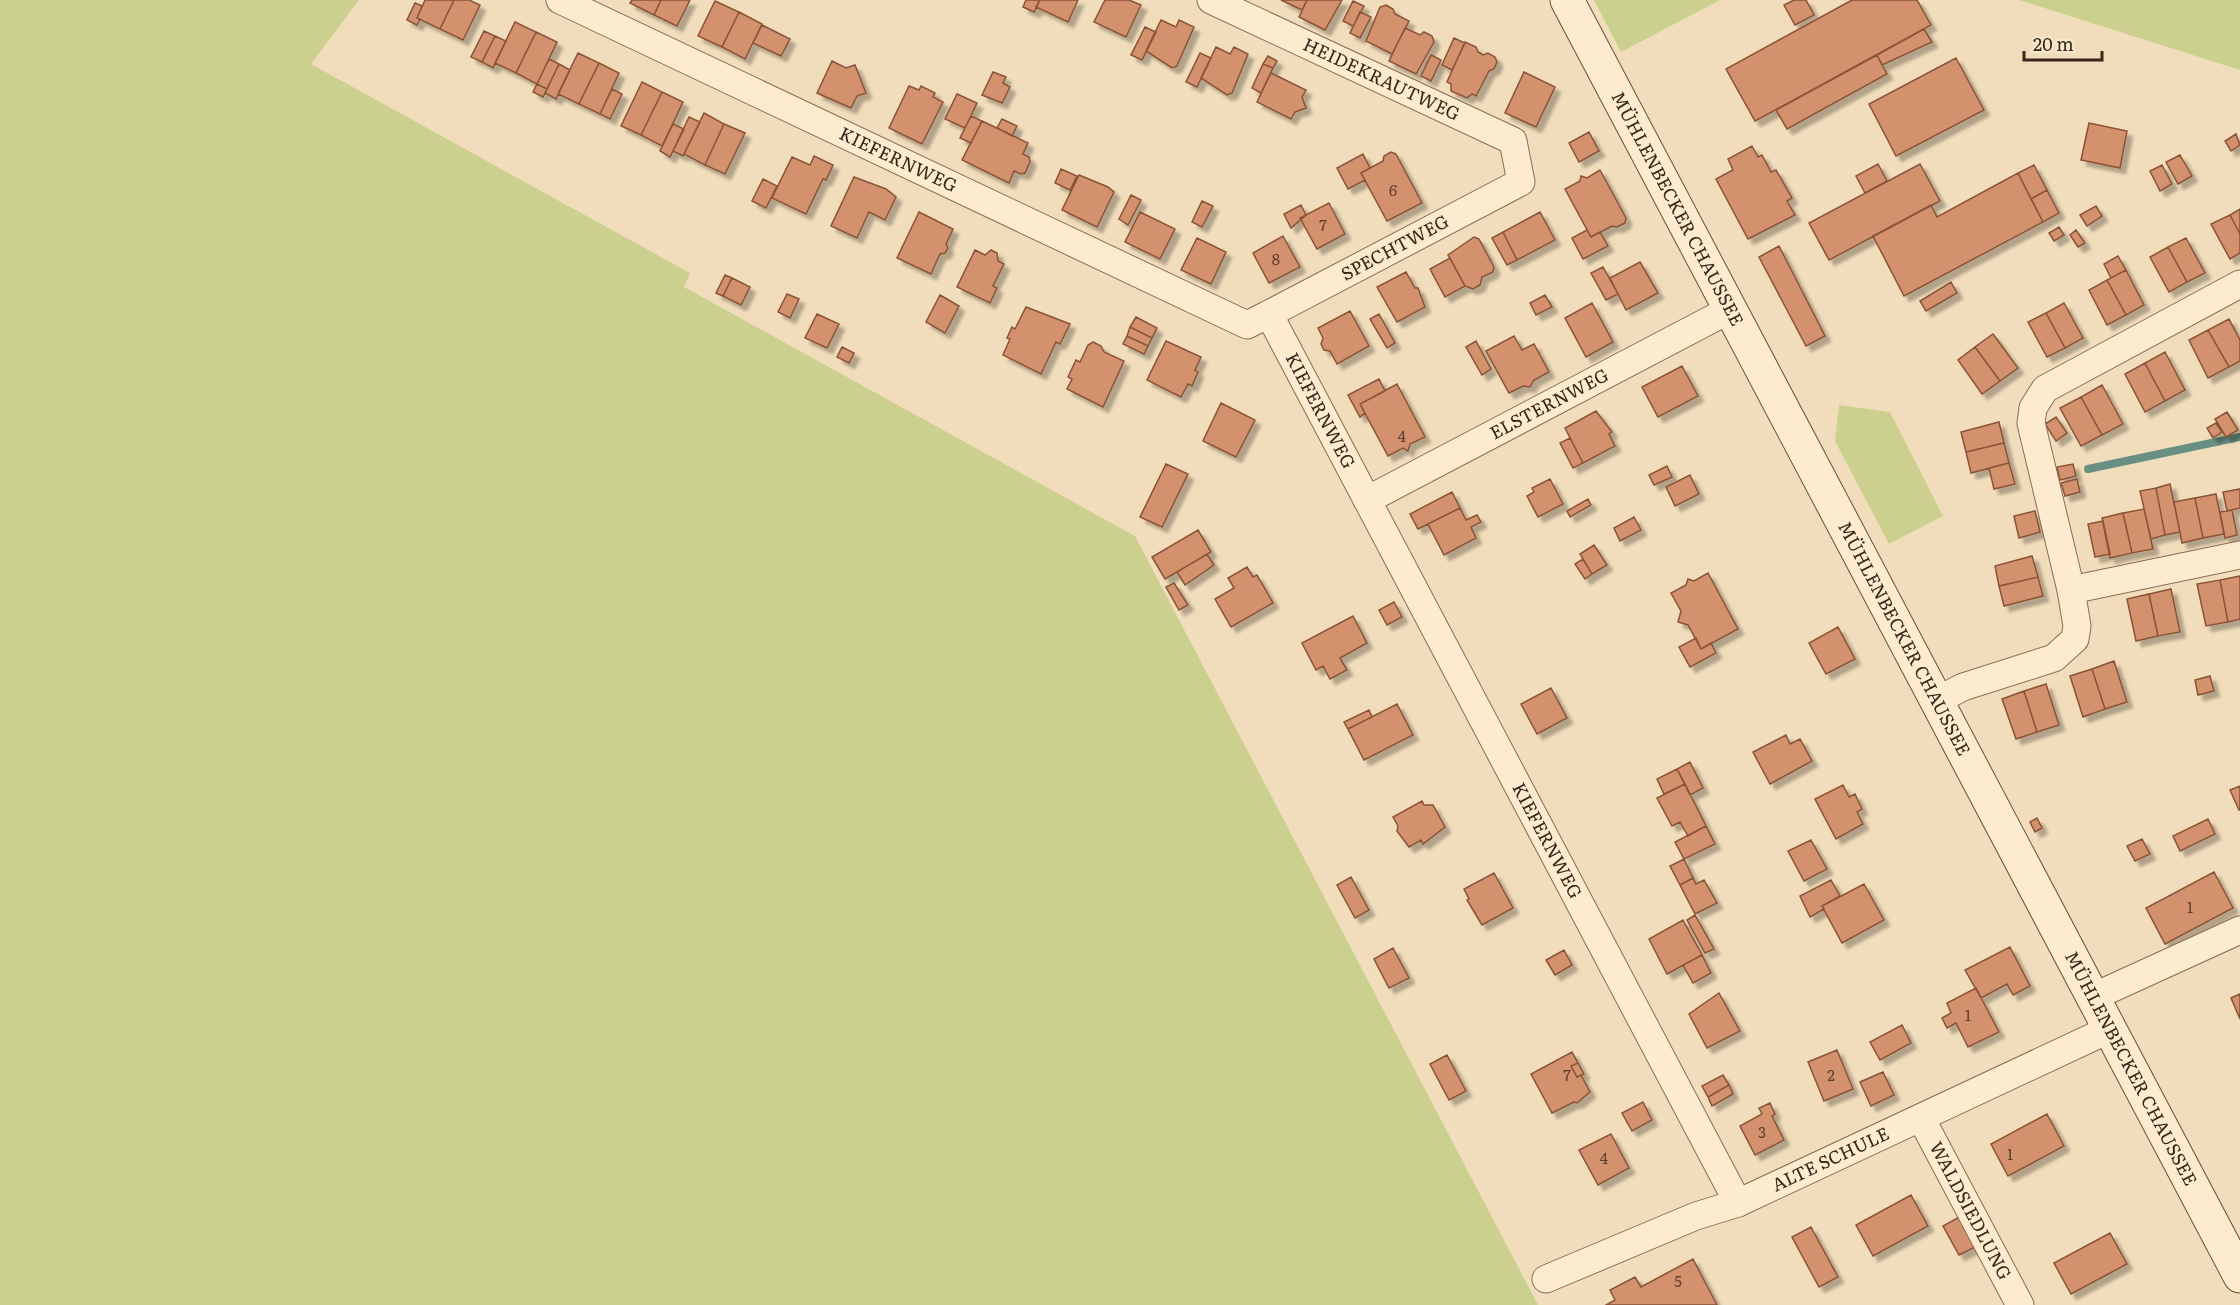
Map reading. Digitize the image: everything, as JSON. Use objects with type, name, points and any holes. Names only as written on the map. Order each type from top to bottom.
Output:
[{"type":"main road","name":"MÜHLENBECKER CHAUSSEE","points":[[1567,0],[2240,1276]]},
{"type":"street","name":"KIEFERNWEG","points":[[560,0],[1247,325],[1269,314],[1738,1203]]},
{"type":"street","name":"HEIDEKRAUTWEG","points":[[1211,0],[1513,141],[1521,182]]},
{"type":"street","name":"SPECHTWEG","points":[[1269,314],[1521,182]]},
{"type":"street","points":[[1936,701],[1964,687],[2054,658],[2075,639],[2077,626],[2071,590],[2031,423],[2033,408],[2045,389],[2240,284]]},
{"type":"street","name":"ELSTERNWEG","points":[[1367,500],[1731,309]]},
{"type":"street","points":[[2071,590],[2240,555]]},
{"type":"street","points":[[2093,997],[2240,930]]},
{"type":"street","name":"ALTE SCHULE","points":[[1546,1279],[1696,1216],[1738,1203],[2110,1029]]},
{"type":"street","name":"WALDSIEDLUNG","points":[[1921,1118],[2020,1305]]},
{"type":"green space","points":[[0,0],[359,0],[311,64],[690,273],[684,287],[1135,536],[1538,1305],[0,1305]]},
{"type":"green space","points":[[1594,0],[1720,0],[1621,52]]},
{"type":"green space","points":[[2019,0],[2240,0],[2240,70]]},
{"type":"green space","points":[[1839,405],[1890,412],[1943,516],[1889,544],[1835,441]]},
{"type":"building","points":[[425,0],[454,0],[440,29],[417,18]]},
{"type":"building","points":[[454,0],[469,0],[480,5],[463,40],[440,29]]},
{"type":"building","points":[[632,0],[661,0],[654,15],[630,3]]},
{"type":"building","points":[[661,0],[690,0],[677,26],[654,15]]},
{"type":"building","points":[[1026,0],[1040,0],[1034,12],[1023,7]]},
{"type":"building","points":[[1040,0],[1078,0],[1068,22],[1036,7]]},
{"type":"building","points":[[1105,0],[1129,0],[1141,5],[1126,37],[1094,22]]},
{"type":"building","points":[[1281,0],[1307,0],[1302,10]]},
{"type":"building","points":[[1307,0],[1342,0],[1325,30],[1299,17]]},
{"type":"building","points":[[1794,0],[1806,0],[1814,15],[1795,25],[1784,5]]},
{"type":"building","points":[[1852,0],[1917,0],[1931,25],[1755,121],[1726,69]]},
{"type":"building","points":[[715,1],[739,12],[722,47],[698,36]]},
{"type":"building","points":[[1353,1],[1364,6],[1353,26],[1343,21]]},
{"type":"building","points":[[415,3],[422,6],[417,25],[407,20]]},
{"type":"building","points":[[1386,5],[1393,9],[1395,14],[1409,21],[1392,54],[1366,41],[1380,7]]},
{"type":"building","points":[[739,12],[762,24],[745,59],[722,47]]},
{"type":"building","points":[[1360,12],[1371,17],[1360,38],[1350,33]]},
{"type":"building","points":[[1161,20],[1176,27],[1179,20],[1194,27],[1177,66],[1172,68],[1146,51]]},
{"type":"building","points":[[515,22],[536,32],[516,73],[495,63]]},
{"type":"building","points":[[762,25],[790,39],[781,56],[753,43]]},
{"type":"building","points":[[1145,27],[1156,32],[1142,60],[1131,55]]},
{"type":"building","points":[[1405,28],[1420,35],[1424,32],[1432,36],[1434,42],[1416,74],[1389,61]]},
{"type":"building","points":[[1924,29],[1932,42],[1882,65],[1877,55]]},
{"type":"building","points":[[484,31],[495,36],[482,62],[471,57]]},
{"type":"building","points":[[536,32],[557,42],[537,84],[516,73]]},
{"type":"building","points":[[495,36],[506,41],[493,68],[482,62]]},
{"type":"building","points":[[1454,38],[1465,43],[1452,70],[1442,65]]},
{"type":"building","points":[[1465,42],[1476,47],[1483,55],[1488,53],[1495,57],[1497,62],[1494,69],[1489,71],[1476,96],[1472,94],[1467,98],[1451,91],[1451,84],[1447,82]]},
{"type":"building","points":[[1216,47],[1230,54],[1234,47],[1248,54],[1232,93],[1227,95],[1201,78]]},
{"type":"building","points":[[578,53],[599,63],[579,104],[558,94]]},
{"type":"building","points":[[1200,53],[1211,58],[1197,87],[1186,82]]},
{"type":"building","points":[[1431,55],[1441,60],[1431,81],[1421,76]]},
{"type":"building","points":[[1877,55],[1887,74],[1787,129],[1776,110]]},
{"type":"building","points":[[1268,56],[1277,61],[1273,68],[1263,64]]},
{"type":"building","points":[[1956,58],[1984,110],[1896,156],[1869,104]]},
{"type":"building","points":[[549,59],[559,64],[547,89],[537,84]]},
{"type":"building","points":[[832,61],[846,68],[855,65],[866,93],[857,96],[851,108],[817,93]]},
{"type":"building","points":[[599,63],[619,73],[600,114],[579,104]]},
{"type":"building","points":[[559,64],[570,70],[556,99],[545,93]]},
{"type":"building","points":[[1263,64],[1273,68],[1261,93],[1252,88]]},
{"type":"building","points":[[993,72],[1006,77],[1003,83],[1010,87],[1002,103],[982,95]]},
{"type":"building","points":[[1524,72],[1555,87],[1536,127],[1505,113]]},
{"type":"building","points":[[1271,73],[1306,90],[1302,97],[1306,108],[1295,112],[1291,119],[1257,102]]},
{"type":"building","points":[[642,82],[662,92],[641,135],[621,126]]},
{"type":"building","points":[[537,84],[547,89],[543,97],[533,92]]},
{"type":"building","points":[[909,86],[919,90],[921,86],[935,93],[933,97],[943,102],[922,144],[889,128]]},
{"type":"building","points":[[612,89],[622,94],[610,119],[600,114]]},
{"type":"building","points":[[662,92],[683,102],[662,146],[641,135]]},
{"type":"building","points":[[957,94],[977,103],[965,128],[945,119]]},
{"type":"building","points":[[704,113],[724,124],[705,165],[684,154]]},
{"type":"building","points":[[971,116],[982,121],[971,143],[960,138]]},
{"type":"building","points":[[689,117],[700,122],[683,156],[673,151]]},
{"type":"building","points":[[1002,119],[1017,126],[1012,136],[997,128]]},
{"type":"building","points":[[982,121],[1028,143],[1023,154],[1029,157],[1030,162],[1025,173],[1014,171],[1009,183],[962,160]]},
{"type":"building","points":[[2089,123],[2127,131],[2120,168],[2081,160]]},
{"type":"building","points":[[673,124],[684,129],[670,157],[660,151]]},
{"type":"building","points":[[724,124],[745,133],[725,174],[705,165]]},
{"type":"building","points":[[1589,132],[1599,151],[1579,162],[1569,143]]},
{"type":"building","points":[[2236,134],[2240,145],[2231,151],[2225,141]]},
{"type":"building","points":[[1752,146],[1758,157],[1762,155],[1771,172],[1776,170],[1792,198],[1787,201],[1795,215],[1748,239],[1716,179],[1733,170],[1728,159]]},
{"type":"building","points":[[1391,152],[1396,154],[1422,203],[1387,221],[1361,173],[1383,161],[1384,156]]},
{"type":"building","points":[[1363,154],[1370,168],[1361,173],[1365,180],[1348,189],[1337,168]]},
{"type":"building","points":[[2180,155],[2192,176],[2178,184],[2166,162]]},
{"type":"building","points":[[814,156],[833,165],[826,180],[823,179],[806,214],[772,198],[792,157],[810,165]]},
{"type":"building","points":[[1878,164],[1887,181],[1865,193],[1856,176]]},
{"type":"building","points":[[1920,164],[1940,201],[1829,260],[1809,223]]},
{"type":"building","points":[[2034,165],[2047,190],[2031,199],[2018,173]]},
{"type":"building","points":[[2162,165],[2172,184],[2160,191],[2150,171]]},
{"type":"building","points":[[1061,169],[1077,176],[1070,190],[1055,183]]},
{"type":"building","points":[[1600,170],[1626,218],[1625,223],[1617,227],[1612,226],[1591,237],[1565,189],[1580,181],[1581,176],[1587,178]]},
{"type":"building","points":[[2018,173],[2043,222],[1904,296],[1873,236],[1931,205],[1937,217]]},
{"type":"building","points":[[1079,175],[1108,187],[1114,192],[1097,227],[1062,210]]},
{"type":"building","points":[[854,177],[886,189],[896,197],[885,220],[869,212],[857,238],[831,226]]},
{"type":"building","points":[[763,179],[777,186],[766,208],[752,201]]},
{"type":"building","points":[[2047,190],[2059,213],[2043,222],[2031,199]]},
{"type":"building","points":[[1131,195],[1141,200],[1128,225],[1119,219]]},
{"type":"building","points":[[1202,201],[1213,206],[1202,227],[1192,222]]},
{"type":"building","points":[[1329,203],[1345,234],[1317,249],[1300,218]]},
{"type":"building","points":[[1301,205],[1306,215],[1291,228],[1284,214]]},
{"type":"building","points":[[2096,206],[2102,216],[2087,226],[2080,215]]},
{"type":"building","points":[[2240,209],[2240,234],[2230,215]]},
{"type":"building","points":[[919,212],[953,229],[946,244],[948,248],[945,253],[940,254],[931,274],[897,258]]},
{"type":"building","points":[[1140,212],[1175,229],[1160,259],[1125,242]]},
{"type":"building","points":[[1540,212],[1555,240],[1517,260],[1503,232]]},
{"type":"building","points":[[2230,215],[2240,234],[2240,253],[2230,259],[2211,224]]},
{"type":"building","points":[[2059,227],[2064,235],[2054,241],[2049,233]]},
{"type":"building","points":[[1587,230],[1591,237],[1600,232],[1608,246],[1583,259],[1572,238]]},
{"type":"building","points":[[2076,230],[2085,243],[2078,247],[2070,235]]},
{"type":"building","points":[[1503,232],[1517,260],[1507,265],[1492,238]]},
{"type":"building","points":[[1283,236],[1300,267],[1269,283],[1253,253]]},
{"type":"building","points":[[1474,237],[1479,239],[1494,267],[1493,272],[1482,277],[1480,285],[1473,289],[1465,286],[1448,255]]},
{"type":"building","points":[[1197,238],[1226,252],[1211,284],[1181,270]]},
{"type":"building","points":[[2186,238],[2205,273],[2187,282],[2168,247]]},
{"type":"building","points":[[1779,246],[1825,336],[1806,346],[1759,257]]},
{"type":"building","points":[[2168,247],[2187,282],[2169,292],[2150,257]]},
{"type":"building","points":[[975,250],[985,255],[991,250],[997,253],[998,261],[1004,264],[993,286],[997,288],[990,303],[957,287]]},
{"type":"building","points":[[2118,256],[2126,270],[2111,278],[2104,264]]},
{"type":"building","points":[[1450,258],[1465,286],[1445,297],[1430,269]]},
{"type":"building","points":[[1640,262],[1658,293],[1626,310],[1610,278]]},
{"type":"building","points":[[1603,267],[1618,294],[1606,300],[1591,273]]},
{"type":"building","points":[[2126,270],[2144,305],[2126,315],[2107,280]]},
{"type":"building","points":[[1406,272],[1415,288],[1418,288],[1425,307],[1397,322],[1377,287]]},
{"type":"building","points":[[725,275],[732,278],[723,296],[716,293]]},
{"type":"building","points":[[732,278],[750,287],[741,305],[723,296]]},
{"type":"building","points":[[2107,280],[2126,315],[2107,325],[2089,290]]},
{"type":"building","points":[[1951,282],[1957,293],[1926,311],[1920,301]]},
{"type":"building","points":[[787,294],[799,299],[790,318],[778,312]]},
{"type":"building","points":[[940,295],[959,306],[945,333],[926,322]]},
{"type":"building","points":[[1545,295],[1552,307],[1536,315],[1530,303]]},
{"type":"building","points":[[1592,303],[1613,342],[1586,357],[1565,318]]},
{"type":"building","points":[[2064,303],[2083,338],[2065,348],[2046,313]]},
{"type":"building","points":[[1026,307],[1070,324],[1060,344],[1056,342],[1041,374],[1003,355],[1012,327],[1015,329]]},
{"type":"building","points":[[1350,311],[1369,346],[1337,364],[1330,351],[1324,350],[1321,344],[1323,338],[1318,328]]},
{"type":"building","points":[[2046,313],[2065,348],[2047,357],[2028,322]]},
{"type":"building","points":[[817,314],[839,324],[827,348],[805,338]]},
{"type":"building","points":[[1379,314],[1395,343],[1387,348],[1370,319]]},
{"type":"building","points":[[1136,317],[1157,328],[1152,338],[1130,327]]},
{"type":"building","points":[[2229,319],[2240,340],[2240,361],[2229,367],[2208,330]]},
{"type":"building","points":[[1130,327],[1152,338],[1148,346],[1127,336]]},
{"type":"building","points":[[2208,330],[2229,367],[2208,378],[2189,340]]},
{"type":"building","points":[[1993,334],[2018,368],[2000,381],[1975,347]]},
{"type":"building","points":[[1127,336],[1148,346],[1144,354],[1123,344]]},
{"type":"building","points":[[1514,336],[1522,350],[1534,344],[1549,372],[1534,380],[1530,387],[1523,386],[1509,393],[1486,351]]},
{"type":"building","points":[[1166,341],[1201,357],[1195,370],[1198,372],[1192,386],[1188,384],[1181,397],[1147,380]]},
{"type":"building","points":[[1476,341],[1491,369],[1482,375],[1466,347]]},
{"type":"building","points":[[1093,342],[1101,346],[1104,352],[1124,361],[1103,407],[1067,389],[1072,379],[1068,377],[1076,360],[1080,362],[1088,345]]},
{"type":"building","points":[[842,347],[854,353],[849,363],[837,357]]},
{"type":"building","points":[[1975,347],[2000,381],[1982,394],[1958,360]]},
{"type":"building","points":[[2165,352],[2185,390],[2165,401],[2145,363]]},
{"type":"building","points":[[2145,363],[2165,401],[2145,412],[2125,374]]},
{"type":"building","points":[[1682,366],[1698,396],[1658,417],[1642,387]]},
{"type":"building","points":[[1379,379],[1385,391],[1360,404],[1365,413],[1360,417],[1348,395]]},
{"type":"building","points":[[1397,384],[1425,437],[1410,444],[1408,451],[1403,448],[1388,456],[1360,404]]},
{"type":"building","points":[[2102,385],[2123,424],[2102,435],[2081,397]]},
{"type":"building","points":[[2081,397],[2102,435],[2081,446],[2060,408]]},
{"type":"building","points":[[1221,403],[1255,420],[1236,457],[1203,441]]},
{"type":"building","points":[[1596,411],[1612,432],[1609,434],[1615,446],[1583,463],[1565,428]]},
{"type":"building","points":[[2227,412],[2238,430],[2226,437],[2215,419]]},
{"type":"building","points":[[2056,417],[2067,433],[2056,441],[2045,424]]},
{"type":"building","points":[[1999,422],[2004,443],[1966,452],[1961,432]]},
{"type":"building","points":[[2216,423],[2222,432],[2213,438],[2207,428]]},
{"type":"building","points":[[1570,438],[1583,463],[1573,468],[1560,443]]},
{"type":"building","points":[[2004,443],[2009,463],[1971,473],[1966,452]]},
{"type":"building","points":[[2009,463],[2015,484],[1994,489],[1989,468]]},
{"type":"building","points":[[1166,464],[1188,474],[1162,527],[1140,517]]},
{"type":"building","points":[[2073,464],[2076,476],[2060,480],[2057,467]]},
{"type":"building","points":[[1667,466],[1672,477],[1654,485],[1649,475]]},
{"type":"building","points":[[1690,475],[1699,494],[1675,506],[1666,487]]},
{"type":"building","points":[[1550,479],[1563,504],[1538,517],[1527,496],[1534,492],[1532,488]]},
{"type":"building","points":[[2077,479],[2080,492],[2065,496],[2061,483]]},
{"type":"building","points":[[2170,484],[2180,532],[2165,535],[2156,488]]},
{"type":"building","points":[[2156,488],[2165,535],[2151,539],[2140,491]]},
{"type":"building","points":[[2240,489],[2240,508],[2227,511],[2223,492]]},
{"type":"building","points":[[1452,492],[1460,508],[1418,529],[1410,514]]},
{"type":"building","points":[[2216,494],[2224,534],[2203,538],[2195,498]]},
{"type":"building","points":[[2195,498],[2203,538],[2182,543],[2174,502]]},
{"type":"building","points":[[1588,499],[1591,505],[1570,517],[1567,511]]},
{"type":"building","points":[[1460,508],[1466,520],[1477,515],[1481,522],[1471,527],[1476,538],[1444,555],[1428,524]]},
{"type":"building","points":[[2144,509],[2153,549],[2132,553],[2123,513]]},
{"type":"building","points":[[2232,510],[2237,535],[2225,538],[2220,512]]},
{"type":"building","points":[[2035,511],[2040,532],[2019,538],[2014,516]]},
{"type":"building","points":[[2123,513],[2132,553],[2110,558],[2102,518]]},
{"type":"building","points":[[1634,517],[1641,530],[1620,541],[1614,528]]},
{"type":"building","points":[[2103,521],[2110,554],[2095,557],[2088,524]]},
{"type":"building","points":[[1198,530],[1211,552],[1165,579],[1152,557]]},
{"type":"building","points":[[1594,545],[1607,565],[1592,574],[1580,554]]},
{"type":"building","points":[[1207,554],[1214,565],[1185,585],[1177,572]]},
{"type":"building","points":[[2032,556],[2038,577],[1999,586],[1995,566]]},
{"type":"building","points":[[1583,559],[1592,574],[1585,579],[1575,564]]},
{"type":"building","points":[[1247,567],[1253,577],[1257,575],[1273,603],[1231,627],[1215,599],[1234,588],[1228,578]]},
{"type":"building","points":[[1708,573],[1738,629],[1701,649],[1688,625],[1678,622],[1681,611],[1671,593],[1686,585],[1688,579],[1694,581]]},
{"type":"building","points":[[2240,576],[2240,619],[2228,622],[2220,580]]},
{"type":"building","points":[[2038,577],[2043,596],[2004,606],[1999,586]]},
{"type":"building","points":[[2220,580],[2228,622],[2206,626],[2197,584]]},
{"type":"building","points":[[1174,583],[1188,605],[1179,610],[1166,587]]},
{"type":"building","points":[[2171,589],[2180,632],[2158,636],[2149,594]]},
{"type":"building","points":[[2149,594],[2158,636],[2136,641],[2127,599]]},
{"type":"building","points":[[1394,602],[1402,617],[1387,625],[1379,610]]},
{"type":"building","points":[[1353,616],[1367,643],[1340,658],[1347,670],[1330,679],[1323,666],[1316,670],[1302,643]]},
{"type":"building","points":[[1838,627],[1855,659],[1826,674],[1809,643]]},
{"type":"building","points":[[1696,638],[1701,649],[1711,643],[1716,653],[1690,667],[1679,647]]},
{"type":"building","points":[[2114,661],[2127,702],[2105,709],[2092,669]]},
{"type":"building","points":[[2092,669],[2105,709],[2083,717],[2070,676]]},
{"type":"building","points":[[2210,676],[2214,691],[2198,695],[2195,680]]},
{"type":"building","points":[[2046,684],[2059,725],[2037,732],[2024,691]]},
{"type":"building","points":[[1551,688],[1567,718],[1537,734],[1521,704]]},
{"type":"building","points":[[2024,691],[2037,732],[2016,739],[2002,699]]},
{"type":"building","points":[[1397,704],[1413,735],[1364,760],[1348,729]]},
{"type":"building","points":[[1369,710],[1372,717],[1348,729],[1344,722]]},
{"type":"building","points":[[1786,735],[1790,744],[1800,739],[1812,761],[1770,784],[1753,752]]},
{"type":"building","points":[[1690,762],[1703,788],[1690,795],[1677,769]]},
{"type":"building","points":[[1677,769],[1685,784],[1664,794],[1657,779]]},
{"type":"building","points":[[1685,784],[1706,826],[1688,836],[1680,822],[1672,826],[1657,798]]},
{"type":"building","points":[[1843,785],[1849,797],[1855,794],[1862,809],[1857,812],[1863,824],[1836,839],[1815,799]]},
{"type":"building","points":[[2240,786],[2240,810],[2239,810],[2230,790]]},
{"type":"building","points":[[1422,801],[1424,805],[1433,805],[1445,827],[1423,844],[1421,840],[1409,847],[1397,831],[1398,826],[1393,817]]},
{"type":"building","points":[[2037,818],[2042,828],[2035,832],[2030,822]]},
{"type":"building","points":[[2208,819],[2215,834],[2180,851],[2173,836]]},
{"type":"building","points":[[1706,826],[1715,844],[1684,859],[1675,842]]},
{"type":"building","points":[[2142,839],[2150,854],[2135,861],[2127,846]]},
{"type":"building","points":[[1811,840],[1827,869],[1804,881],[1788,851]]},
{"type":"building","points":[[1684,859],[1693,878],[1680,885],[1670,866]]},
{"type":"building","points":[[2214,872],[2233,908],[2165,944],[2146,908]]},
{"type":"building","points":[[1494,873],[1513,908],[1482,925],[1467,900],[1469,899],[1464,889]]},
{"type":"building","points":[[1351,877],[1369,910],[1355,918],[1337,885]]},
{"type":"building","points":[[1693,878],[1696,884],[1704,880],[1717,903],[1695,914],[1680,885]]},
{"type":"building","points":[[1831,880],[1840,896],[1822,906],[1824,909],[1810,917],[1800,896]]},
{"type":"building","points":[[1864,884],[1884,920],[1842,943],[1822,906]]},
{"type":"building","points":[[1695,915],[1714,949],[1705,953],[1687,920]]},
{"type":"building","points":[[1683,920],[1702,955],[1667,974],[1649,939]]},
{"type":"building","points":[[2010,947],[2030,986],[2013,995],[2007,984],[1981,998],[1965,970]]},
{"type":"building","points":[[1393,948],[1409,978],[1389,988],[1374,959]]},
{"type":"building","points":[[1564,950],[1572,965],[1555,975],[1546,960]]},
{"type":"building","points":[[1702,955],[1711,973],[1693,983],[1683,965]]},
{"type":"building","points":[[1976,988],[1999,1032],[1968,1047],[1956,1023],[1947,1028],[1942,1018],[1951,1013],[1947,1003]]},
{"type":"building","points":[[1719,993],[1740,1031],[1707,1048],[1689,1014]]},
{"type":"building","points":[[2240,994],[2240,1019],[2231,998]]},
{"type":"building","points":[[1902,1025],[1911,1043],[1880,1060],[1870,1042]]},
{"type":"building","points":[[1837,1050],[1853,1089],[1824,1101],[1808,1062]]},
{"type":"building","points":[[1572,1052],[1578,1063],[1571,1066],[1577,1077],[1581,1075],[1590,1092],[1577,1103],[1574,1102],[1552,1113],[1531,1074]]},
{"type":"building","points":[[1447,1055],[1466,1091],[1449,1100],[1430,1064]]},
{"type":"building","points":[[1578,1063],[1584,1074],[1577,1077],[1571,1066]]},
{"type":"building","points":[[1883,1072],[1894,1095],[1871,1106],[1860,1082]]},
{"type":"building","points":[[1723,1075],[1729,1085],[1708,1097],[1702,1086]]},
{"type":"building","points":[[1729,1085],[1733,1094],[1712,1106],[1708,1097]]},
{"type":"building","points":[[1643,1102],[1652,1120],[1632,1131],[1622,1113]]},
{"type":"building","points":[[1770,1103],[1775,1114],[1772,1116],[1784,1140],[1755,1155],[1740,1126],[1762,1114],[1759,1108]]},
{"type":"building","points":[[2047,1114],[2064,1146],[2008,1176],[1991,1144]]},
{"type":"building","points":[[1611,1134],[1629,1168],[1598,1185],[1579,1150]]},
{"type":"building","points":[[1911,1195],[1928,1226],[1873,1256],[1856,1225]]},
{"type":"building","points":[[1961,1216],[1977,1246],[1959,1255],[1943,1226]]},
{"type":"building","points":[[1811,1227],[1838,1277],[1819,1287],[1792,1237]]},
{"type":"building","points":[[2110,1233],[2127,1264],[2071,1294],[2054,1263]]},
{"type":"building","points":[[1693,1259],[1717,1305],[1606,1305],[1615,1300],[1610,1290],[1635,1277],[1641,1287]]},
{"type":"waterway","points":[[2088,469],[2240,437]]}]
